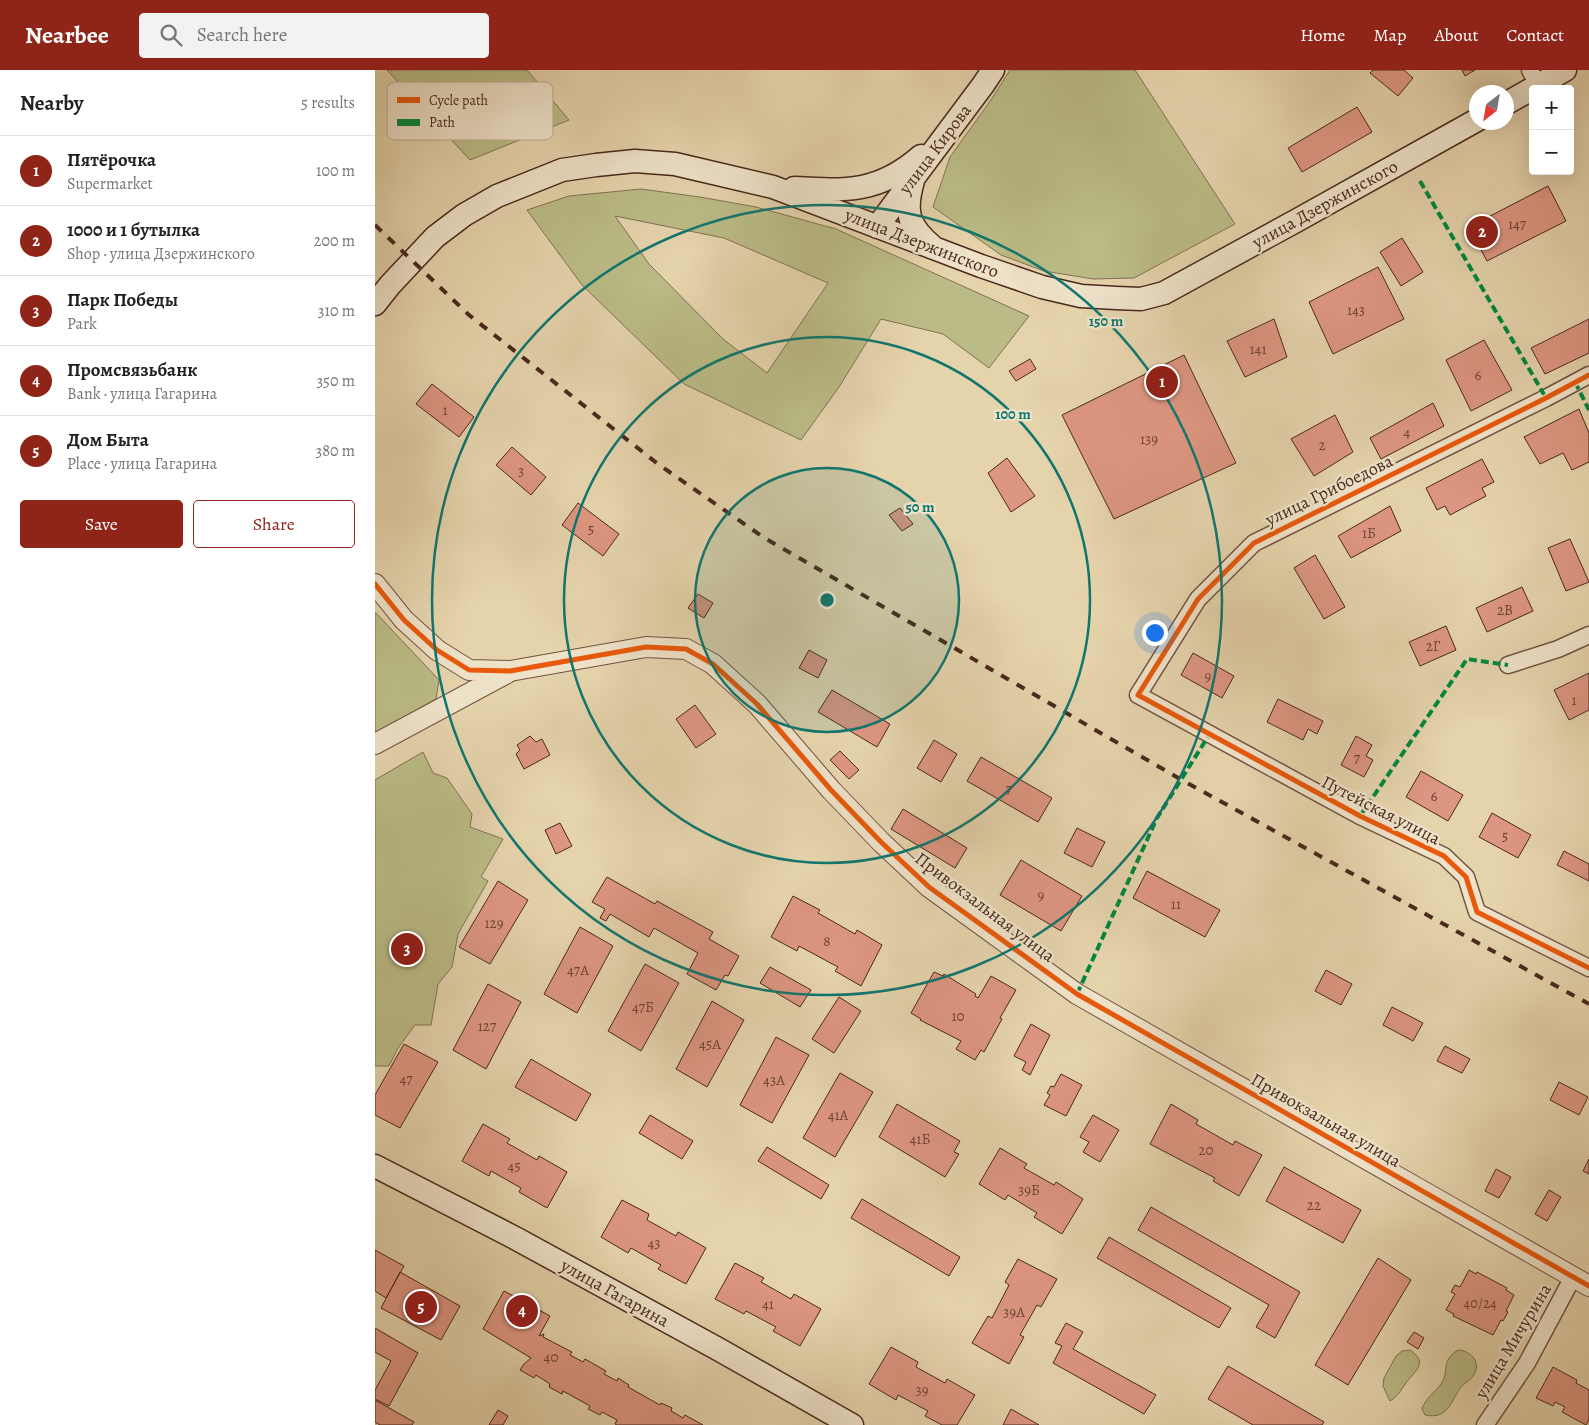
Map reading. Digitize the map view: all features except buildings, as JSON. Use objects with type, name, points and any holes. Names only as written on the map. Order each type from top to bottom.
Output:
[{"type":"main road","name":"улица Кирова","points":[[877,227],[993,70]]},
{"type":"main road","points":[[1514,96],[1534,77],[1565,70]]},
{"type":"main road","name":"улица Дзержинского","points":[[375,304],[389,285],[435,237],[464,215],[497,196],[562,170],[596,164],[635,161],[667,164],[773,187],[935,249],[1043,287],[1081,296],[1141,299],[1164,293],[1303,218],[1469,125]]},
{"type":"main road","points":[[773,187],[859,189],[887,180],[910,166],[945,134]]},
{"type":"main road","points":[[914,176],[908,197],[909,217],[918,234],[935,249]]},
{"type":"main road","name":"улица Гагарина","points":[[375,1166],[515,1238],[710,1344],[824,1418],[852,1425]]},
{"type":"street","name":"улица Грибоедова","points":[[1137,696],[1199,599],[1254,544],[1589,375]]},
{"type":"street","name":"Привокзальная улица","points":[[375,584],[404,620],[437,650],[469,670],[510,671],[646,647],[686,649],[713,664],[757,704],[831,790],[881,842],[929,887],[1077,994],[1581,1281]]},
{"type":"street","points":[[1509,665],[1558,649],[1589,635]]},
{"type":"street","points":[[375,744],[510,671]]},
{"type":"street","name":"Путейская улица","points":[[1137,696],[1360,816],[1444,856],[1466,877],[1477,912],[1589,968]]},
{"type":"street","name":"улица Мичурина","points":[[1485,1425],[1581,1281]]},
{"type":"green space","points":[[387,70],[527,70],[537,82],[398,82]]},
{"type":"green space","points":[[1010,70],[1135,70],[1235,224],[1134,278],[1093,279],[1044,271],[1001,255],[933,207],[950,157]]},
{"type":"green space","points":[[553,101],[569,120],[553,126]]},
{"type":"green space","points":[[452,140],[520,140],[470,160]]},
{"type":"green space","points":[[641,189],[756,207],[836,229],[1029,316],[989,368],[943,334],[881,319],[839,387],[801,440],[684,384],[582,285],[527,210],[569,196]],"holes":[[[615,216],[724,238],[828,283],[767,373],[723,339],[649,264]]]},
{"type":"green space","points":[[375,612],[439,680],[436,699],[420,708],[417,713],[375,736]]},
{"type":"green space","points":[[423,752],[433,773],[447,778],[472,814],[470,827],[503,839],[481,877],[488,881],[458,934],[452,967],[438,984],[431,1025],[415,1025],[398,1048],[389,1066],[375,1066],[375,780]]},
{"type":"green space","points":[[1410,1350],[1418,1358],[1418,1368],[1399,1394],[1390,1401],[1383,1386],[1384,1378],[1396,1356],[1402,1351]]},
{"type":"green space","points":[[1458,1350],[1468,1353],[1474,1358],[1476,1371],[1472,1378],[1461,1387],[1444,1412],[1433,1416],[1425,1415],[1422,1409],[1424,1405],[1444,1379],[1449,1358]]},
{"type":"railway","points":[[375,225],[469,315],[658,464],[763,537],[1180,779],[1589,1004]]},
{"type":"marked path","points":[[1420,181],[1546,398]]},
{"type":"marked path","points":[[1575,382],[1589,410]]},
{"type":"marked path","points":[[1360,816],[1467,659],[1508,665]]},
{"type":"marked path","points":[[1077,994],[1157,818],[1209,735]]},
{"type":"cycle path","points":[[1589,375],[1254,543],[1198,599],[1138,695],[1360,816],[1444,856],[1466,877],[1477,912],[1589,968]]},
{"type":"cycle path","points":[[375,584],[404,620],[437,650],[469,670],[510,671],[646,647],[686,649],[713,664],[757,704],[831,790],[881,842],[929,887],[1077,994],[1589,1286]]},
{"type":"place","name":"1000 и 1 бутылка","points":[[1482,232]]},
{"type":"place","name":"Пятёрочка","points":[[1162,382]]},
{"type":"place","name":"Парк Победы","points":[[407,949]]},
{"type":"place","name":"Дом Быта","points":[[421,1307]]},
{"type":"place","name":"Промсвязьбанк","points":[[522,1311]]}]
